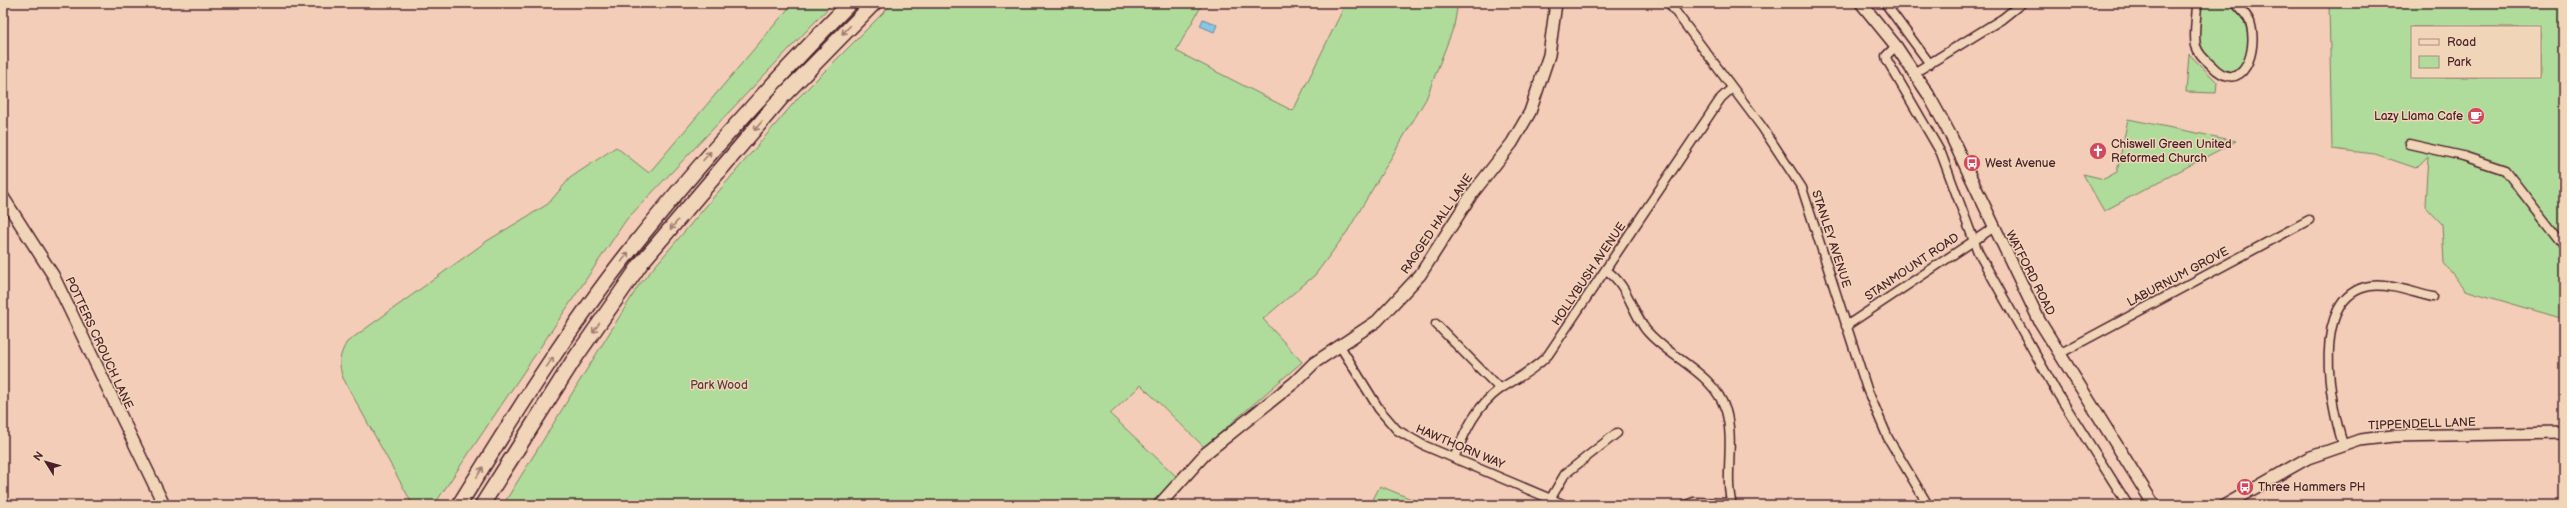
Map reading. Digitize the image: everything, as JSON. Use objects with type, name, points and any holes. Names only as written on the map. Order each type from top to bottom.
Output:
[{"type":"highway","points":[[459,505],[539,378],[630,250],[706,157],[776,79],[850,3]]},
{"type":"highway","points":[[482,505],[573,361],[642,262],[783,96],[874,3]]},
{"type":"street","name":"RAGGED HALL LANE","points":[[1159,505],[1206,453],[1294,382],[1314,363],[1377,321],[1420,275],[1472,194],[1523,127],[1537,94],[1549,55],[1556,3]]},
{"type":"street","name":"STANLEY AVENUE","points":[[1670,3],[1789,165],[1802,188],[1867,389],[1888,438],[1928,505]]},
{"type":"street","name":"WATFORD ROAD","points":[[1861,3],[1896,46],[1914,73],[1951,136],[1993,228],[2040,322],[2154,505]]},
{"type":"street","points":[[1885,3],[1930,64]]},
{"type":"street","points":[[1914,73],[2002,19],[2022,3]]},
{"type":"street","points":[[2197,3],[2196,46],[2215,70],[2229,77],[2240,74],[2245,70],[2250,54],[2249,20],[2235,3]]},
{"type":"street","points":[[1896,46],[1886,56],[1887,60],[1940,153],[1978,252],[2056,391],[2128,505]]},
{"type":"street","name":"HOLLYBUSH AVENUE","points":[[1454,458],[1469,423],[1481,406],[1500,389],[1533,370],[1548,356],[1721,98],[1732,88]]},
{"type":"street","points":[[2409,144],[2470,158],[2505,170],[2564,246]]},
{"type":"street","name":"POTTERS CROUCH LANE","points":[[3,196],[53,275],[164,505]]},
{"type":"street","name":"LABURNUM GROVE","points":[[2059,354],[2309,220]]},
{"type":"street","name":"STANMOUNT ROAD","points":[[1846,326],[1974,239],[1993,228]]},
{"type":"street","points":[[1606,270],[1622,285],[1637,316],[1656,340],[1701,375],[1720,398],[1730,426],[1732,504],[1694,502],[1686,505]]},
{"type":"street","points":[[2343,444],[2329,370],[2329,341],[2334,316],[2350,296],[2368,286],[2388,287],[2433,297]]},
{"type":"street","points":[[1436,324],[1500,389]]},
{"type":"street","name":"HAWTHORN WAY","points":[[1340,346],[1387,421],[1408,438],[1551,498],[1564,505]]},
{"type":"street","points":[[1551,498],[1565,474],[1616,433]]},
{"type":"street","name":"TIPPENDELL LANE","points":[[2225,505],[2290,466],[2343,444],[2392,436],[2564,433]]},
{"type":"green space","points":[[793,3],[833,3],[626,220],[434,505],[413,505],[343,378],[340,368],[340,360],[342,351],[347,342],[487,241],[548,204],[570,178],[616,147],[649,173]]},
{"type":"green space","name":"Park Wood","points":[[893,3],[1203,3],[1176,51],[1293,111],[1346,3],[1458,3],[1454,26],[1426,99],[1347,232],[1315,275],[1263,319],[1302,362],[1204,447],[1141,385],[1110,414],[1178,478],[1157,505],[503,505],[639,285],[798,98]]},
{"type":"green space","points":[[2202,3],[2230,3],[2236,9],[2246,26],[2249,47],[2248,56],[2243,64],[2234,71],[2221,68],[2213,63],[2203,48],[2199,31]]},
{"type":"green space","points":[[2329,3],[2564,3],[2564,319],[2465,290],[2444,263],[2442,224],[2425,206],[2428,156],[2416,168],[2375,154],[2332,149]]},
{"type":"green space","points":[[2189,54],[2217,82],[2216,93],[2186,92]]},
{"type":"green space","points":[[2128,119],[2236,141],[2104,211],[2083,174],[2104,179],[2117,172]]},
{"type":"green space","points":[[1380,486],[1426,505],[1370,505]]},
{"type":"water","points":[[1203,19],[1217,25],[1214,32],[1200,26]]},
{"type":"place","name":"Lazy Llama Cafe","points":[[2476,116]]},
{"type":"place","name":"Chiswell Green United Reformed Church","points":[[2098,151]]},
{"type":"place","name":"West Avenue","points":[[1972,163]]},
{"type":"place","name":"Three Hammers PH","points":[[2245,487]]}]
